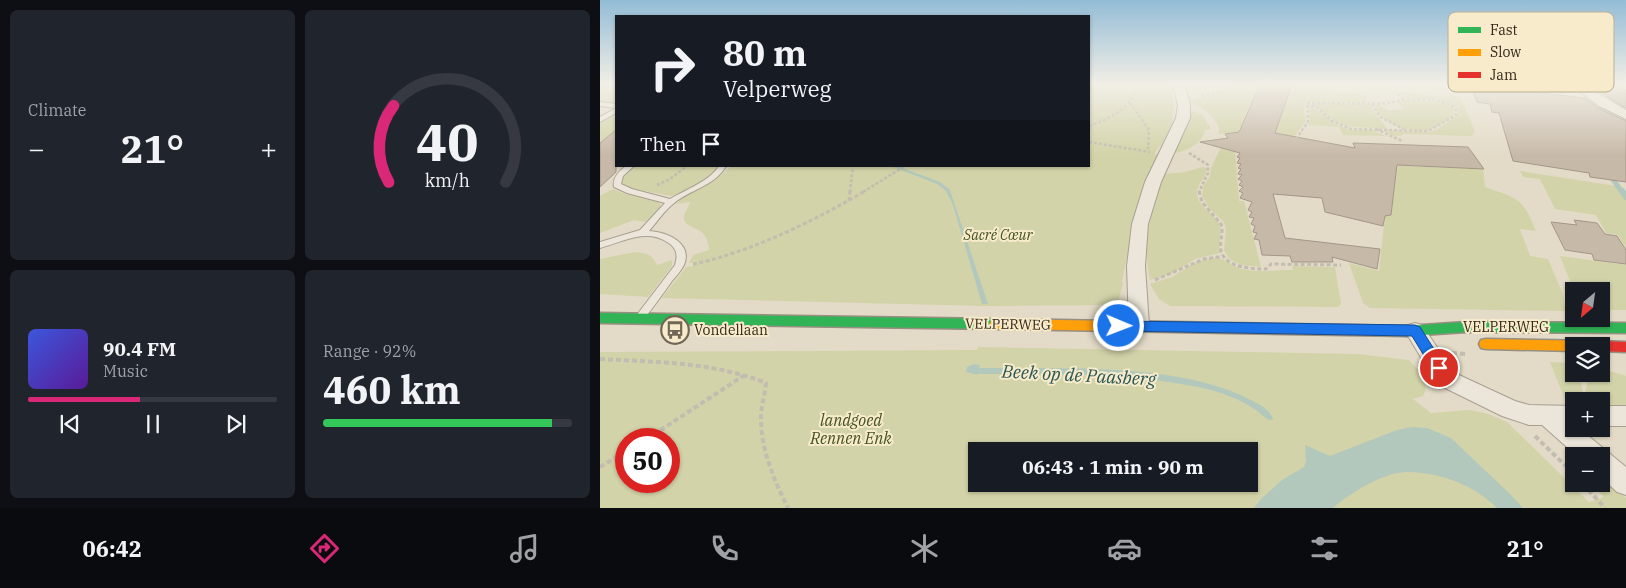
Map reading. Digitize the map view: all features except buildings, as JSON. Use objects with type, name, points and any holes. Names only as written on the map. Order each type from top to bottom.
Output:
[{"type":"main road","name":"VELPERWEG","points":[[600,318],[1415,330],[1466,327],[1626,328]]},
{"type":"main road","name":"VELPERWEG","points":[[1415,330],[1460,340]]},
{"type":"main road","name":"VELPERWEG","points":[[1478,344],[1565,345]]},
{"type":"main road","name":"VELPERWEG","points":[[1610,346],[1626,347]]},
{"type":"street","points":[[1139,326],[1136,266],[1140,224],[1153,182],[1178,130],[1184,109]]},
{"type":"street","points":[[1613,109],[1626,116]]},
{"type":"street","points":[[1415,330],[1439,368],[1451,381],[1510,409],[1529,415],[1565,416]]},
{"type":"street","points":[[1547,416],[1584,447]]},
{"type":"street","points":[[1610,416],[1626,416]]},
{"type":"street","points":[[1610,470],[1626,483]]},
{"type":"lane","points":[[600,120],[615,109]]},
{"type":"lane","points":[[630,167],[617,179],[617,185],[629,192],[670,202]]},
{"type":"lane","points":[[643,232],[670,202],[711,180],[722,167]]},
{"type":"lane","points":[[600,245],[643,232],[664,237],[679,246],[682,254],[679,266],[639,318]]},
{"type":"path","points":[[1090,126],[1123,109]]},
{"type":"path","points":[[1134,109],[1149,130],[1147,151]]},
{"type":"path","points":[[1293,143],[1308,122],[1306,109]]},
{"type":"path","points":[[1319,109],[1332,121],[1346,127],[1422,131],[1434,129],[1454,118],[1457,111],[1455,109]]},
{"type":"path","points":[[1374,109],[1384,119],[1408,130]]},
{"type":"path","points":[[1384,119],[1389,130]]},
{"type":"path","points":[[1376,129],[1402,141]]},
{"type":"path","points":[[1090,142],[1166,154]]},
{"type":"path","points":[[1188,153],[1208,165],[1210,170],[1201,187],[1200,196],[1208,209],[1222,222],[1223,229],[1220,246],[1224,256],[1232,263],[1253,269],[1266,269],[1271,264],[1342,265]]},
{"type":"path","points":[[646,195],[655,186],[670,179],[686,167]]},
{"type":"path","points":[[849,201],[853,167]]},
{"type":"path","points":[[679,266],[727,256],[804,223],[849,201],[904,167]]},
{"type":"path","points":[[1137,285],[1171,276],[1196,261],[1224,256]]},
{"type":"path","points":[[600,359],[677,365],[743,376],[766,383],[762,398],[761,420],[768,461],[788,508]]},
{"type":"path","points":[[664,428],[743,376]]},
{"type":"path","points":[[1510,409],[1565,465]]},
{"type":"path","points":[[600,467],[615,458]]},
{"type":"path","points":[[1590,492],[1605,508]]},
{"type":"green space","name":"Sacré Cœur","points":[[1090,109],[1174,109],[1170,129],[1155,152],[1155,154],[1159,155],[1137,207],[1122,281],[1123,284],[1117,305],[984,306],[662,298],[686,267],[693,266],[693,263],[689,263],[693,255],[709,250],[703,233],[686,224],[684,219],[691,202],[677,204],[689,194],[710,184],[731,167],[1090,167]]},
{"type":"green space","points":[[1202,109],[1249,109],[1238,132],[1219,134],[1217,122]]},
{"type":"green space","points":[[1285,109],[1304,109],[1306,121],[1292,139],[1273,139]]},
{"type":"green space","points":[[1308,109],[1316,109],[1337,125],[1351,130],[1372,130],[1386,136],[1343,135],[1339,127],[1308,125],[1310,122]]},
{"type":"green space","points":[[1319,109],[1373,109],[1387,129],[1347,126],[1334,121]]},
{"type":"green space","points":[[1377,109],[1385,109],[1388,111],[1454,109],[1454,114],[1442,124],[1420,131],[1396,126],[1382,117]]},
{"type":"green space","points":[[1458,109],[1465,109],[1475,132],[1471,136],[1405,134],[1396,136],[1382,130],[1429,132],[1436,130],[1458,115]]},
{"type":"green space","points":[[1193,111],[1202,114],[1211,129],[1205,130],[1201,139],[1193,146],[1175,153],[1173,152],[1184,131],[1190,113]]},
{"type":"green space","points":[[615,114],[615,131],[600,142],[600,121]]},
{"type":"green space","points":[[1221,147],[1235,150],[1239,201],[1244,201],[1261,267],[1241,265],[1229,259],[1224,250],[1226,229],[1224,222],[1210,209],[1202,196],[1203,187],[1210,176],[1211,168]]},
{"type":"green space","points":[[1398,166],[1483,169],[1485,187],[1512,197],[1523,205],[1527,211],[1536,231],[1520,229],[1530,256],[1548,259],[1562,292],[1565,311],[1370,308],[1363,303],[1349,263],[1379,271],[1385,216],[1391,216]]},
{"type":"green space","points":[[634,167],[718,167],[709,179],[671,196],[633,189],[621,183],[620,179]]},
{"type":"green space","points":[[1203,167],[1207,168],[1207,172],[1197,189],[1197,193],[1200,202],[1220,226],[1220,253],[1195,259],[1170,274],[1150,280],[1147,239],[1155,200],[1164,174],[1185,172]]},
{"type":"green space","points":[[1520,171],[1616,186],[1626,199],[1626,248],[1618,235],[1606,233],[1596,215],[1555,209],[1540,179],[1523,177]]},
{"type":"green space","points":[[613,189],[625,194],[657,201],[660,203],[660,208],[645,222],[634,220],[600,233],[600,196]]},
{"type":"green space","points":[[635,252],[648,255],[653,258],[657,265],[672,260],[672,266],[648,297],[600,294],[600,259]]},
{"type":"green space","points":[[1560,256],[1626,265],[1626,310],[1610,310],[1610,282],[1570,282]]},
{"type":"green space","points":[[1214,258],[1221,259],[1242,269],[1254,271],[1293,270],[1292,266],[1335,267],[1341,304],[1338,307],[1170,306],[1159,299],[1150,284],[1172,277],[1197,262]]},
{"type":"green space","name":"landgoed Rennen Enk","points":[[978,347],[1357,354],[1409,360],[1423,377],[1426,386],[1423,396],[1413,399],[1431,413],[1470,410],[1488,414],[1507,422],[1565,479],[1565,492],[1579,492],[1589,502],[1604,497],[1599,492],[1610,492],[1611,485],[1626,498],[1626,508],[600,508],[600,352],[977,350]]},
{"type":"green space","points":[[1550,362],[1565,363],[1565,382],[1581,382],[1583,392],[1565,392],[1565,400]]},
{"type":"green space","points":[[1610,371],[1626,376],[1626,407],[1610,407],[1610,392],[1586,392],[1587,382],[1610,382]]},
{"type":"shaded area","points":[[894,167],[900,167],[940,182],[950,190],[988,304],[982,304],[953,205],[946,191],[937,184]]},
{"type":"shaded area","points":[[974,364],[980,365],[979,368],[1118,370],[1154,373],[1189,379],[1222,388],[1251,400],[1268,411],[1273,420],[1266,418],[1235,398],[1198,387],[1116,376],[1060,374],[977,375],[966,372],[967,367]]},
{"type":"shaded area","points":[[1412,427],[1427,428],[1451,438],[1523,508],[1497,508],[1478,493],[1457,482],[1433,475],[1409,472],[1389,475],[1368,484],[1333,508],[1254,508],[1282,480],[1304,467],[1306,461],[1305,445],[1330,456],[1397,430]]},
{"type":"waterway","name":"Beek op de Paasberg","points":[[1609,174],[1622,192]]},
{"type":"waterway","name":"Beek op de Paasberg","points":[[1622,191],[1626,197]]},
{"type":"traffic: fast","points":[[600,318],[995,324]]},
{"type":"traffic: fast","points":[[1407,331],[1466,327],[1626,328]]},
{"type":"traffic: slow","points":[[995,324],[1407,331]]},
{"type":"traffic: slow","points":[[1486,344],[1565,345]]},
{"type":"traffic: jam","points":[[1610,346],[1626,347]]},
{"type":"place","name":"Vondellaan","points":[[675,330]]},
{"type":"route","points":[[1119,326],[1415,330],[1439,368]]}]
